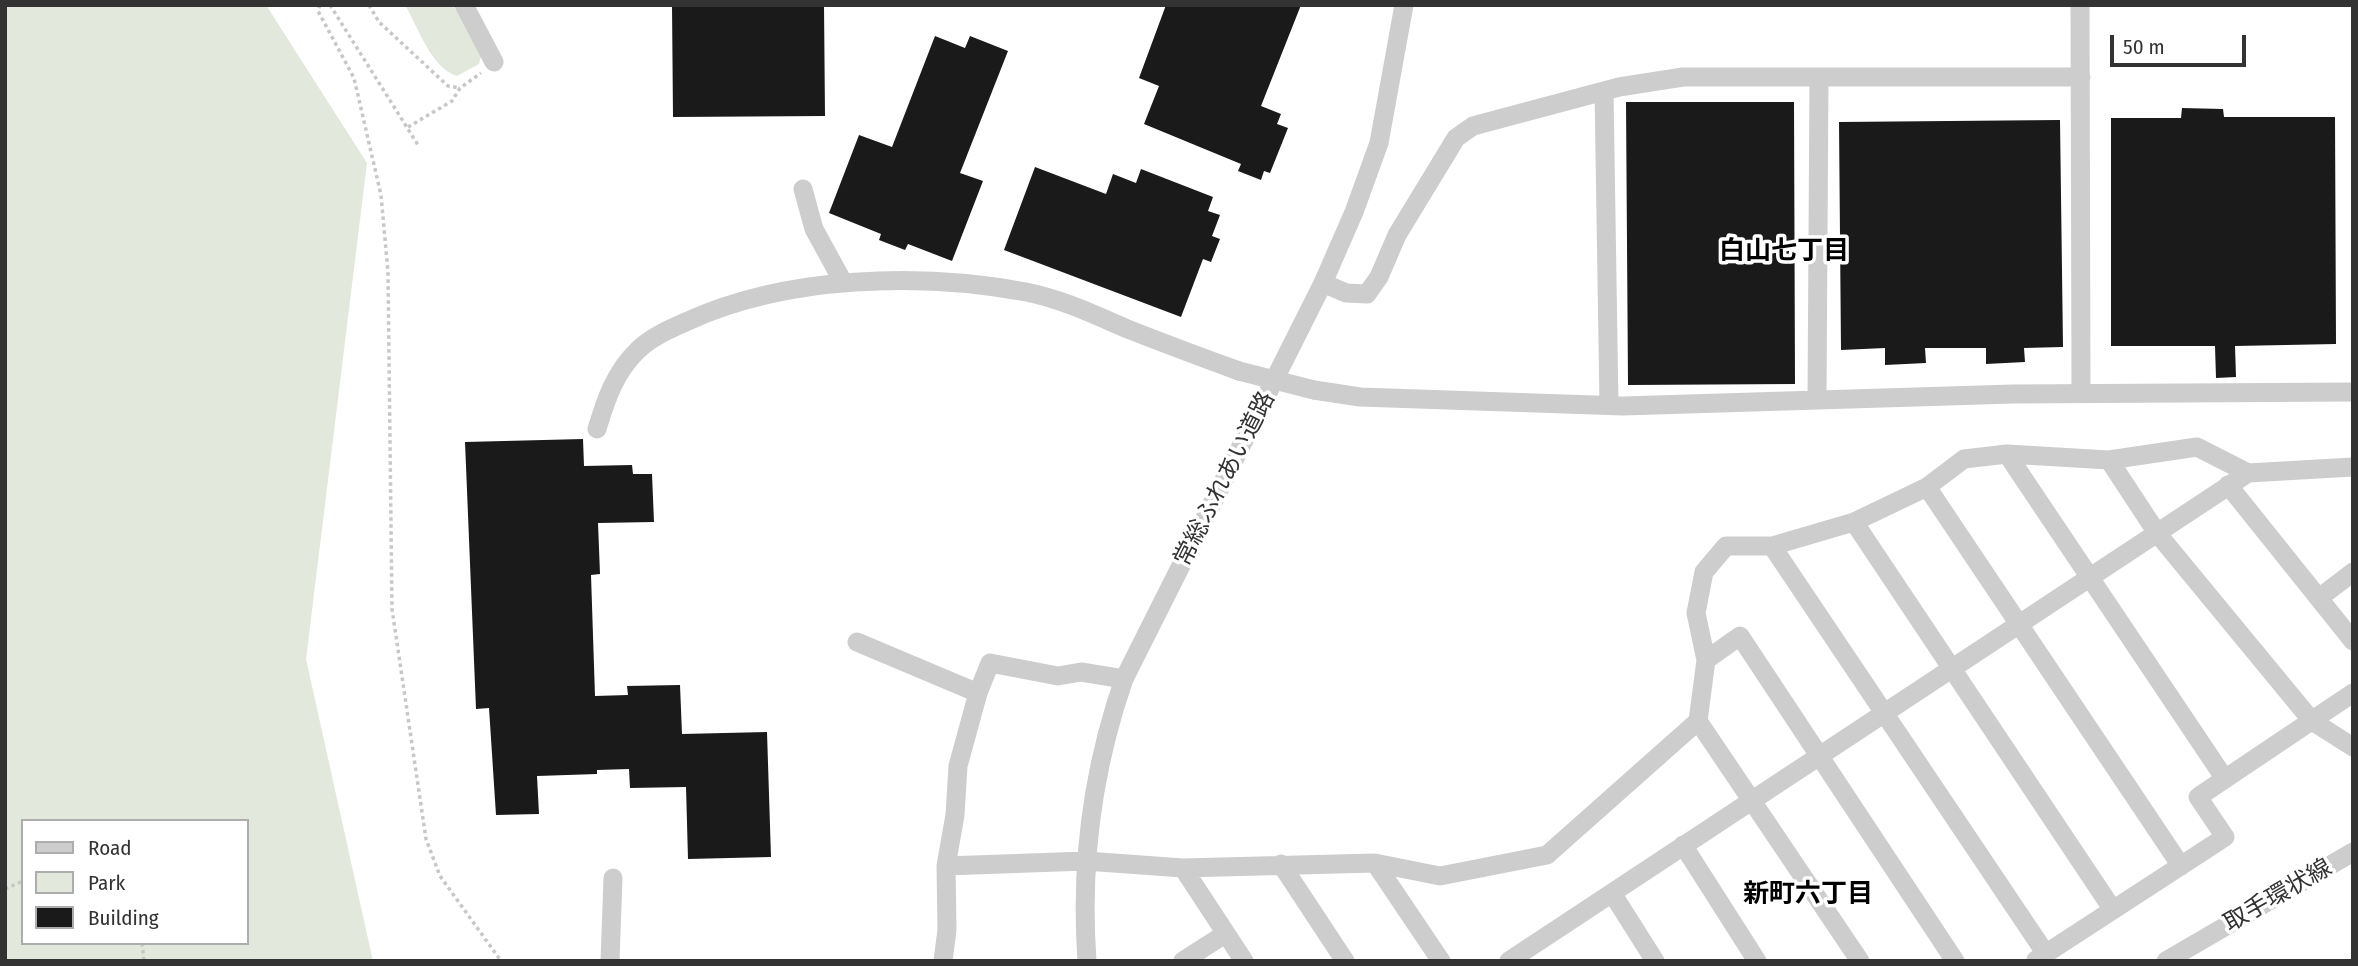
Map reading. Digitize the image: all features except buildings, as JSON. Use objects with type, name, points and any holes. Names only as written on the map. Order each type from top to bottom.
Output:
[{"type":"street","points":[[464,5],[494,62]]},
{"type":"street","name":"常総ふれあい道路","points":[[1087,961],[1084,921],[1086,861],[1096,775],[1124,679],[1323,283],[1354,212],[1379,143],[1404,5]]},
{"type":"street","points":[[2080,5],[2081,393]]},
{"type":"street","points":[[1323,283],[1346,293],[1367,294],[1380,277],[1397,235],[1456,138],[1473,126],[1604,91],[1683,77],[2081,78]]},
{"type":"street","points":[[1817,400],[1819,77]]},
{"type":"street","points":[[1604,91],[1609,405]]},
{"type":"street","points":[[803,189],[814,229],[843,282]]},
{"type":"street","points":[[597,429],[608,393],[619,374],[639,349],[673,328],[722,305],[843,282],[956,282],[1028,293],[1076,307],[1239,371],[1314,390],[1360,397],[1609,405],[2081,393],[2353,392]]},
{"type":"street","points":[[946,866],[1086,861],[1183,868],[1375,863],[1440,876],[1547,855],[1698,720],[1706,660],[1696,613],[1704,572],[1726,546],[1772,546],[1854,522],[1927,487],[1964,459],[2007,454],[2109,460],[2197,447],[2248,472],[2353,467]]},
{"type":"street","points":[[2007,454],[2225,779]]},
{"type":"street","points":[[2109,460],[2157,533],[2312,721],[2353,747]]},
{"type":"street","points":[[1509,961],[1536,953],[1612,893],[1683,845],[2248,472]]},
{"type":"street","points":[[2228,485],[2353,641]]},
{"type":"street","points":[[1927,487],[2181,866]]},
{"type":"street","points":[[1854,522],[2113,910]]},
{"type":"street","points":[[1772,546],[1884,713],[2041,957],[2225,837],[2198,797],[2353,693]]},
{"type":"street","points":[[2319,598],[2353,572]]},
{"type":"street","points":[[1706,660],[1740,636],[1955,961]]},
{"type":"street","points":[[857,642],[978,693]]},
{"type":"street","points":[[943,961],[947,930],[946,866],[955,815],[958,766],[978,693],[990,663],[1058,676],[1081,672],[1124,679]]},
{"type":"street","points":[[1698,720],[1860,961]]},
{"type":"street","points":[[1683,845],[1757,961]]},
{"type":"street","name":"取手環状線","points":[[2166,961],[2353,852]]},
{"type":"street","points":[[1375,863],[1441,961]]},
{"type":"street","points":[[1281,864],[1346,961]]},
{"type":"street","points":[[1183,868],[1244,961]]},
{"type":"street","points":[[610,961],[613,878]]},
{"type":"street","points":[[1612,893],[1655,961]]},
{"type":"street","points":[[1183,961],[1226,934]]},
{"type":"path","points":[[320,5],[318,11],[354,78],[381,195],[388,272],[392,610],[426,839],[440,876],[501,961]]},
{"type":"path","points":[[330,5],[418,145]]},
{"type":"path","points":[[369,5],[379,22],[448,86],[460,88]]},
{"type":"path","points":[[408,127],[452,101],[460,88],[494,62]]},
{"type":"path","points":[[5,889],[21,882]]},
{"type":"green space","points":[[5,5],[266,5],[367,163],[306,659],[373,961],[5,961]]},
{"type":"green space","points":[[405,5],[453,5],[481,57],[479,64],[457,76],[448,72],[426,46]]},
{"type":"district","name":"白山七丁目","points":[[1784,252]]},
{"type":"district","name":"新町六丁目","points":[[1808,895]]}]
